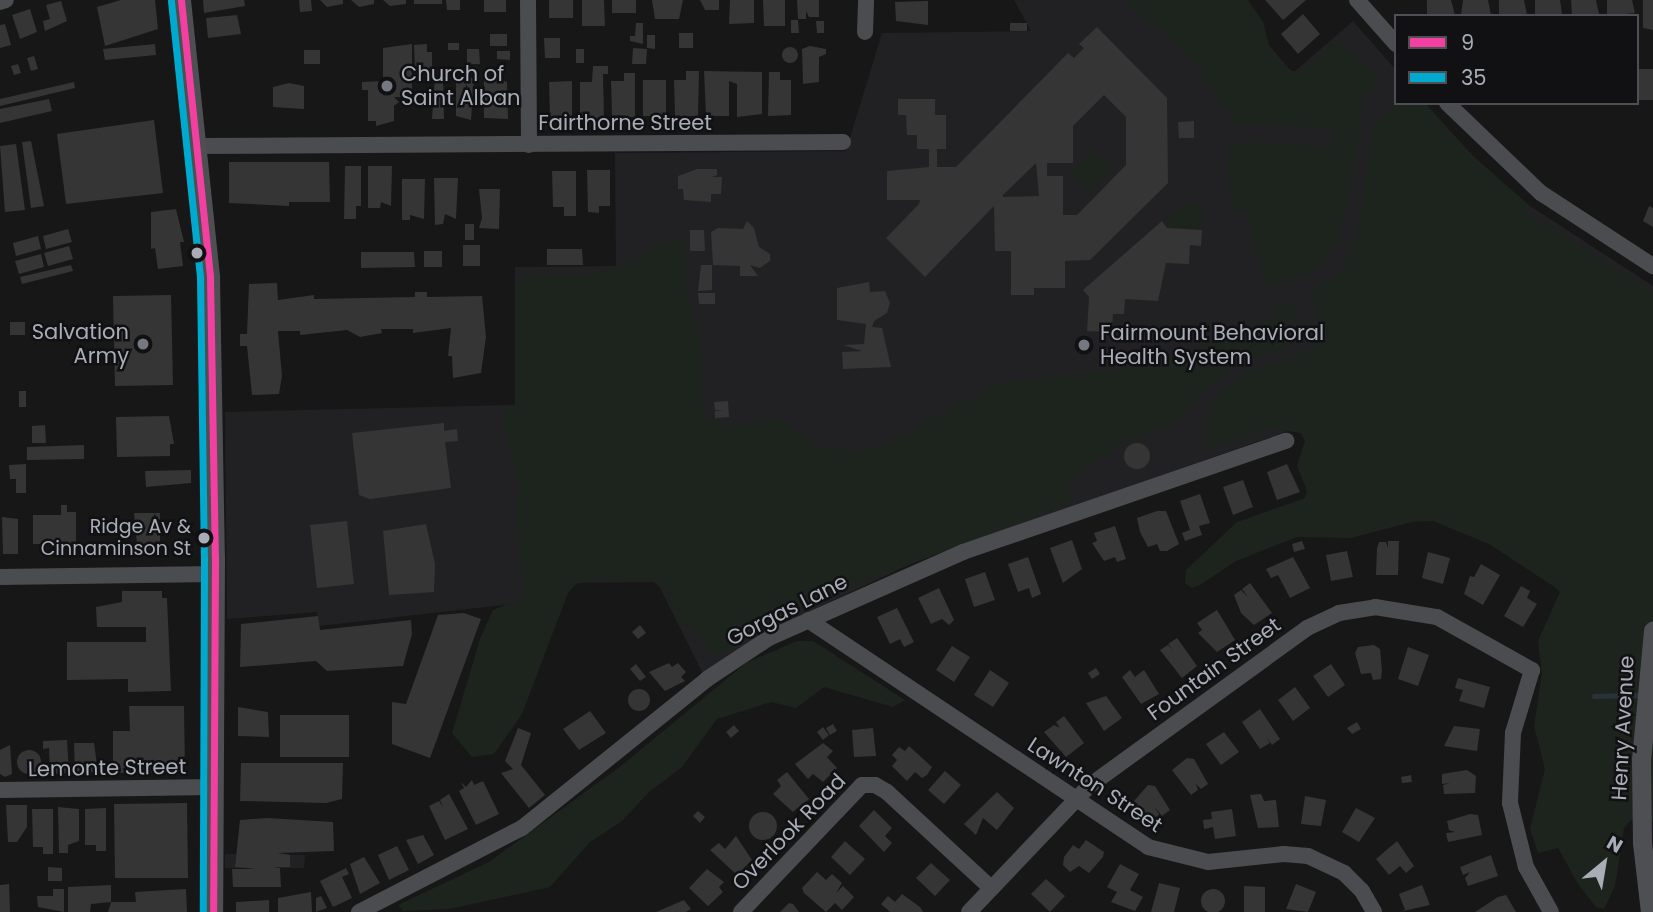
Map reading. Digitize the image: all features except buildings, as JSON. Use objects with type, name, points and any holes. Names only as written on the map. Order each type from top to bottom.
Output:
[{"type":"main road","points":[[181,0],[210,267],[215,574],[213,912]]},
{"type":"main road","name":"Henry Avenue","points":[[1650,912],[1645,871],[1642,747],[1653,631]]},
{"type":"street","points":[[0,2],[6,0]]},
{"type":"street","points":[[528,0],[529,145]]},
{"type":"street","points":[[865,32],[866,0]]},
{"type":"street","points":[[1357,0],[1394,42]]},
{"type":"street","points":[[1449,105],[1541,193],[1653,266]]},
{"type":"street","name":"Fairthorne Street","points":[[198,146],[843,142]]},
{"type":"street","name":"Gorgas Lane","points":[[359,912],[522,828],[716,672],[762,642],[963,552],[1286,441]]},
{"type":"street","points":[[0,577],[215,574]]},
{"type":"street","name":"Fountain Street","points":[[969,912],[1076,797],[1290,639],[1339,613],[1395,607],[1437,617],[1532,670],[1513,733],[1510,803],[1526,867],[1551,912]]},
{"type":"street","name":"Lawnton Street","points":[[808,620],[1148,847],[1176,857],[1221,862],[1284,854],[1320,860],[1354,882],[1374,912]]},
{"type":"street","name":"Overlook Road","points":[[741,912],[852,791],[869,784],[887,792],[991,888]]},
{"type":"street","name":"Lemonte Street","points":[[0,790],[214,787]]},
{"type":"shaded area","name":"Fairmount Behavioral Health System","points":[[1014,0],[1155,0],[1287,78],[1353,21],[1394,68],[1394,105],[1427,105],[1472,155],[1524,202],[1653,286],[1653,497],[1286,425],[1288,431],[919,560],[774,628],[703,674],[657,582],[561,583],[555,599],[319,626],[317,612],[227,619],[225,412],[515,405],[515,267],[616,266],[615,153],[846,151],[882,33],[1031,31]]},
{"type":"shaded area","points":[[1127,0],[1248,0],[1263,22],[1269,45],[1290,70],[1296,72],[1338,41],[1379,76],[1356,113],[1363,113],[1341,237],[1315,271],[1267,287],[1246,210],[1232,209],[1228,160],[1231,146],[1242,142],[1309,143],[1330,151],[1336,128],[1235,124],[1200,70]]},
{"type":"shaded area","points":[[1394,102],[1394,105],[1426,105],[1474,157],[1530,206],[1525,215],[1552,227],[1653,291],[1653,822],[1631,820],[1624,828],[1615,886],[1604,909],[1596,907],[1578,884],[1558,848],[1538,853],[1530,829],[1545,769],[1534,726],[1542,673],[1538,641],[1560,592],[1553,586],[1489,544],[1433,521],[1412,522],[1351,538],[1297,537],[1236,561],[1200,585],[1192,588],[1185,583],[1186,570],[1237,522],[1305,498],[1307,491],[1297,466],[1305,441],[1301,433],[1267,428],[1211,450],[1204,436],[1209,408],[1224,389],[1248,372],[1288,360],[1329,339],[1310,293],[1335,276],[1350,256],[1360,221],[1374,125]]},
{"type":"shaded area","points":[[1093,150],[1112,170],[1089,192],[1070,173]]},
{"type":"shaded area","points":[[1182,204],[1202,204],[1202,230],[1167,228],[1162,221]]},
{"type":"shaded area","points":[[663,241],[682,241],[686,247],[686,287],[702,350],[702,394],[707,418],[732,427],[777,419],[815,445],[855,451],[884,445],[999,383],[1110,371],[1192,351],[1277,316],[1276,304],[1291,304],[1303,329],[1290,345],[1236,365],[1204,389],[1177,422],[1122,443],[1075,477],[1067,487],[1072,502],[849,588],[734,649],[715,655],[708,651],[696,627],[686,630],[676,619],[668,595],[653,581],[595,579],[576,584],[568,593],[522,714],[494,754],[472,757],[452,733],[480,639],[493,610],[525,597],[516,512],[520,486],[503,422],[504,411],[517,405],[517,282],[532,274],[581,276],[609,270],[638,259]]},
{"type":"shaded area","points":[[797,641],[813,641],[905,700],[893,707],[824,687],[796,708],[771,702],[717,719],[682,767],[649,792],[622,821],[590,842],[550,887],[449,909],[403,911],[398,905],[489,862],[621,766],[746,663]]},
{"type":"shaded area","points":[[225,854],[305,855],[304,868],[225,868]]},
{"type":"waterway","points":[[1594,696],[1642,695]]},
{"type":"transit line","name":"9","points":[[181,0],[210,277],[215,558],[213,912]]},
{"type":"transit line","name":"35","points":[[171,1],[200,278],[204,558],[203,912]]},
{"type":"place","name":"Church of Saint Alban","points":[[387,86]]},
{"type":"place","name":"Salvation Army","points":[[143,344]]},
{"type":"place","name":"Fairmount Behavioral Health System","points":[[1084,345]]},
{"type":"place","name":"Ridge Av & Cinnaminson St","points":[[204,538]]}]
